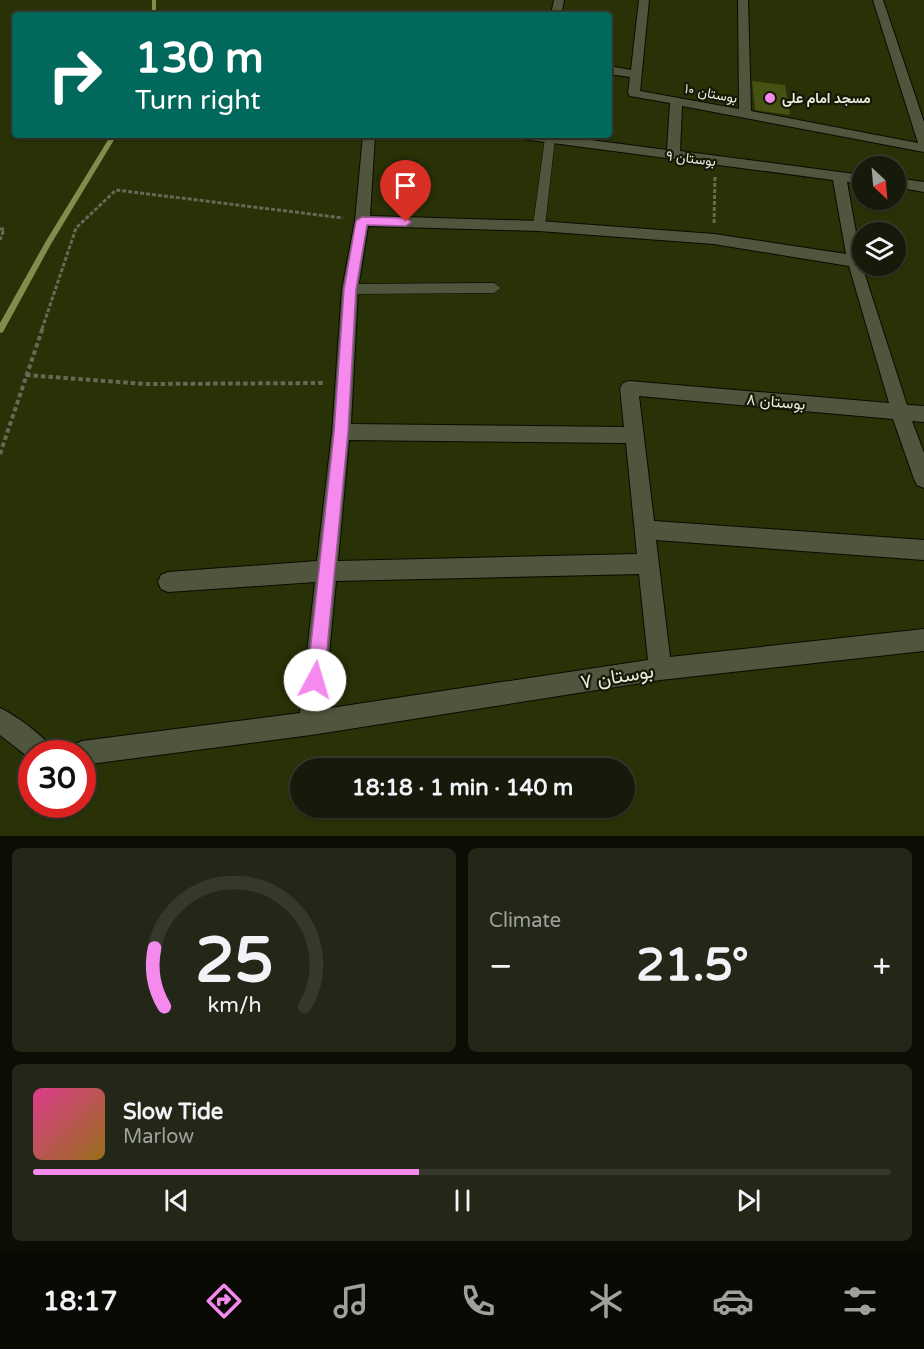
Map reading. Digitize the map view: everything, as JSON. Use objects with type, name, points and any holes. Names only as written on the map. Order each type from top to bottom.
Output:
[{"type":"street","points":[[612,70],[636,74],[644,0]]},
{"type":"street","points":[[743,0],[745,114]]},
{"type":"street","points":[[878,0],[924,142]]},
{"type":"street","name":"بوستان ۱۰","points":[[636,74],[634,93],[924,148]]},
{"type":"street","points":[[673,155],[676,101]]},
{"type":"street","points":[[311,723],[341,432],[350,289],[362,221],[369,138]]},
{"type":"street","name":"بوستان ۹","points":[[550,138],[852,178]]},
{"type":"street","points":[[839,176],[852,245]]},
{"type":"street","points":[[906,184],[924,187]]},
{"type":"street","points":[[362,221],[538,226],[714,239],[852,261]]},
{"type":"street","points":[[859,276],[900,412],[924,479]]},
{"type":"street","name":"بوستان ۸","points":[[634,435],[629,388],[924,414]]},
{"type":"street","points":[[341,432],[634,435],[660,669]]},
{"type":"street","points":[[644,530],[924,550]]},
{"type":"street","points":[[168,582],[327,570],[648,564]]},
{"type":"street","name":"بوستان ۷","points":[[96,751],[311,723],[660,669],[924,640]]},
{"type":"street","points":[[0,720],[25,740]]},
{"type":"lane","points":[[538,226],[550,138]]},
{"type":"lane","points":[[350,289],[494,288]]},
{"type":"path","points":[[714,239],[716,161]]},
{"type":"path","points":[[0,454],[76,228],[116,190],[362,221]]},
{"type":"path","points":[[0,229],[4,229],[0,240]]},
{"type":"path","points":[[26,375],[145,384],[344,383]]},
{"type":"green space","points":[[0,0],[924,0],[924,836],[0,836]]},
{"type":"building","name":"مسجد امام علی","points":[[752,81],[785,85],[790,115],[755,110]]},
{"type":"waterway","points":[[154,0],[154,12]]},
{"type":"waterway","points":[[0,330],[48,243],[112,138]]},
{"type":"place","name":"مسجد امام علی","points":[[770,98]]},
{"type":"route","points":[[315,680],[341,432],[350,289],[362,221],[406,222]]}]
